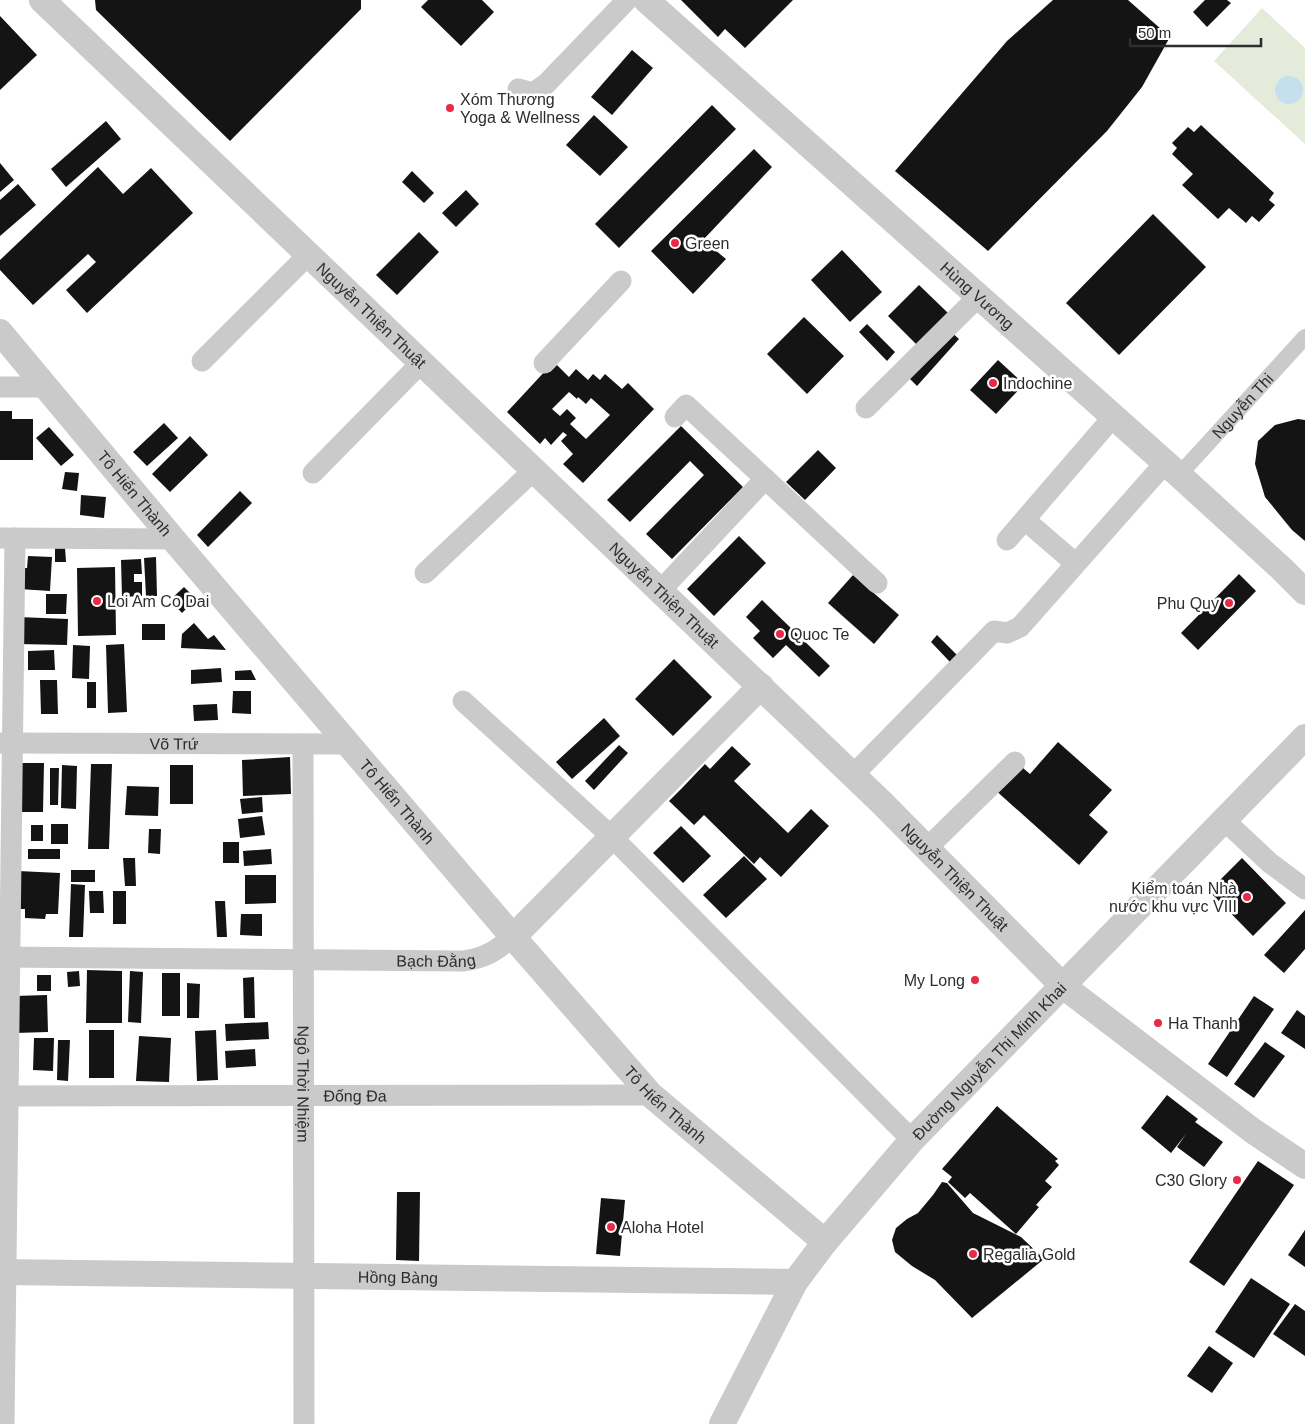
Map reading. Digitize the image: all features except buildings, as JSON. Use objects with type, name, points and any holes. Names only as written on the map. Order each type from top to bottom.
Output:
[{"type":"street","name":"Nguyễn Thiện Thuật","points":[[42,0],[853,775],[1063,986],[1254,1131],[1305,1166]]},
{"type":"street","points":[[518,89],[533,92],[546,84],[627,0]]},
{"type":"street","name":"Hùng Vương","points":[[646,0],[1172,469],[1305,592]]},
{"type":"street","points":[[202,360],[309,254]]},
{"type":"street","points":[[544,363],[621,281]]},
{"type":"street","points":[[866,408],[978,297]]},
{"type":"street","name":"Tô Hiến Thành","points":[[0,332],[173,539],[512,937],[651,1095],[825,1242]]},
{"type":"street","name":"Nguyễn Thi","points":[[1172,469],[1305,337]]},
{"type":"street","points":[[313,473],[422,362]]},
{"type":"street","points":[[0,387],[47,387]]},
{"type":"street","points":[[675,417],[686,405],[877,583]]},
{"type":"street","points":[[1006,540],[1113,417]]},
{"type":"street","points":[[853,775],[994,632],[1007,632],[1020,626],[1075,563],[1172,469]]},
{"type":"street","points":[[425,573],[534,470]]},
{"type":"street","points":[[661,590],[765,479]]},
{"type":"street","points":[[1024,520],[1075,563]]},
{"type":"street","points":[[4,1424],[3,1272],[7,538],[173,539]]},
{"type":"street","name":"Bạch Đằng","points":[[5,957],[303,960],[480,959],[495,951],[512,937],[760,686]]},
{"type":"street","points":[[463,701],[611,836],[912,1140]]},
{"type":"street","name":"Đường Nguyễn Thị Minh Khai","points":[[722,1424],[795,1282],[825,1242],[912,1140],[1305,737]]},
{"type":"street","name":"Võ Trứ","points":[[6,743],[348,744]]},
{"type":"street","name":"Ngô Thời Nhiệm","points":[[303,744],[304,1424]]},
{"type":"street","points":[[926,849],[1015,762]]},
{"type":"street","points":[[1224,820],[1270,862],[1305,889]]},
{"type":"street","name":"Đống Đa","points":[[4,1096],[651,1095]]},
{"type":"street","name":"Hồng Bàng","points":[[3,1272],[795,1282]]},
{"type":"green space","points":[[1262,8],[1305,48],[1305,144],[1214,61]]},
{"type":"water","points":[[1289,76],[1299,80],[1303,90],[1299,100],[1289,104],[1279,100],[1275,90],[1279,80]]},
{"type":"place","name":"Xóm Thương Yoga & Wellness","points":[[450,108]]},
{"type":"place","name":"Green","points":[[675,243]]},
{"type":"place","name":"Indochine","points":[[993,383]]},
{"type":"place","name":"Loi Am Co Dai","points":[[97,601]]},
{"type":"place","name":"Phu Quy","points":[[1229,603]]},
{"type":"place","name":"Quoc Te","points":[[780,634]]},
{"type":"place","name":"Kiểm toán Nhà nước khu vực VIII","points":[[1247,897]]},
{"type":"place","name":"My Long","points":[[975,980]]},
{"type":"place","name":"Ha Thanh","points":[[1158,1023]]},
{"type":"place","name":"C30 Glory","points":[[1237,1180]]},
{"type":"place","name":"Aloha Hotel","points":[[611,1227]]},
{"type":"place","name":"Regalia Gold","points":[[973,1254]]}]
